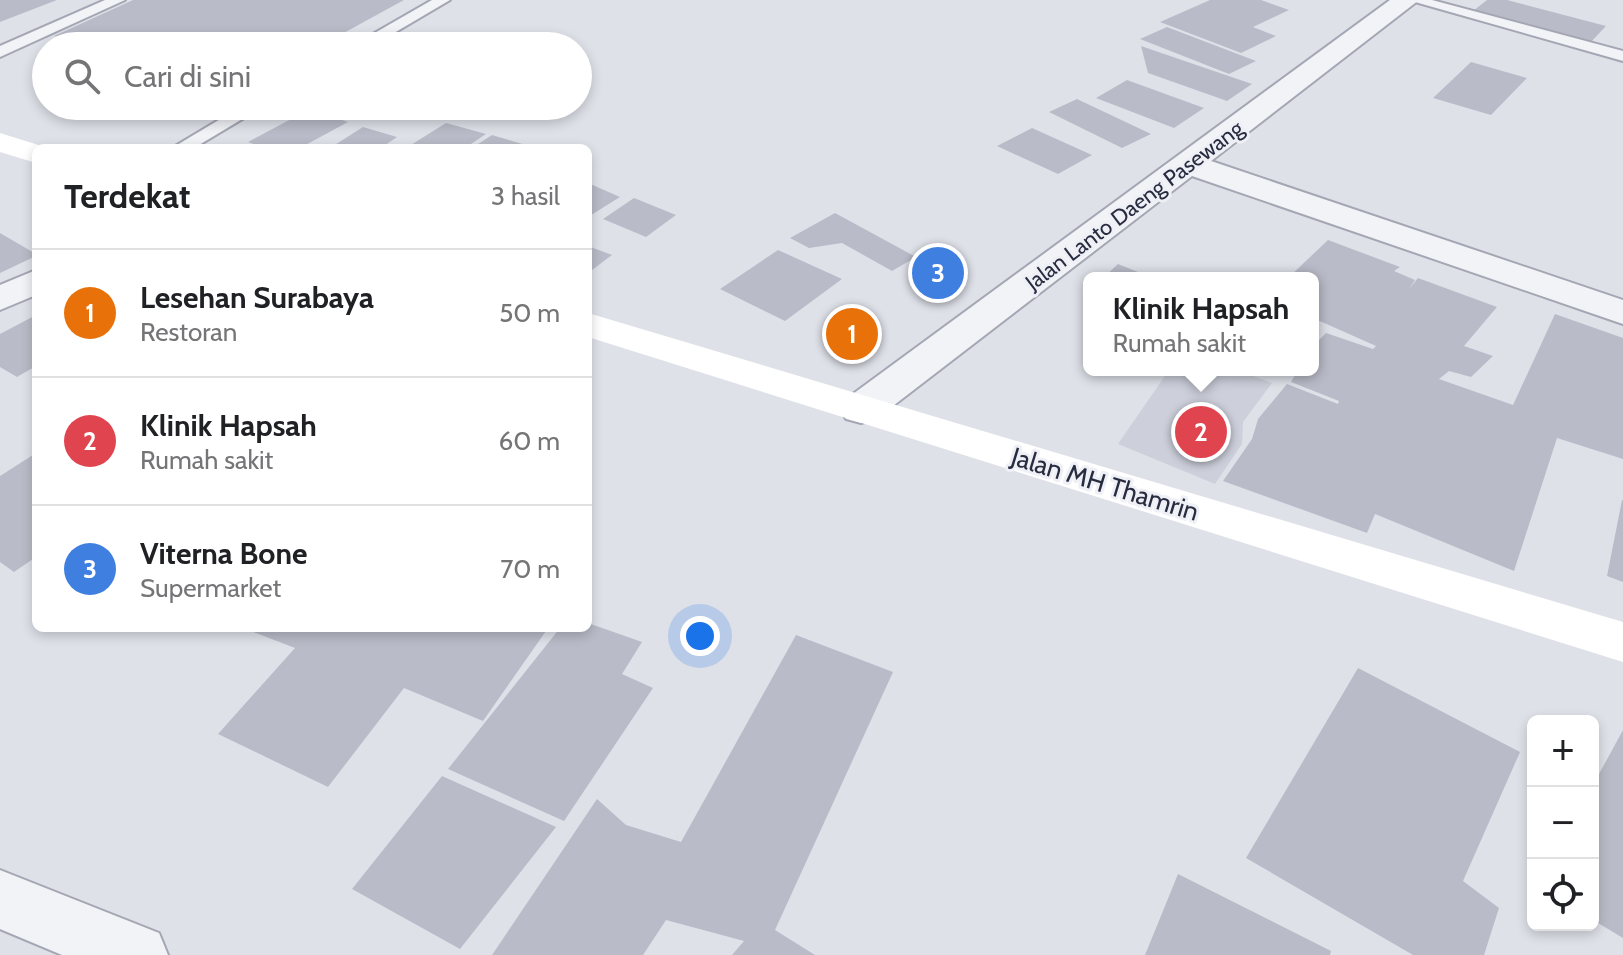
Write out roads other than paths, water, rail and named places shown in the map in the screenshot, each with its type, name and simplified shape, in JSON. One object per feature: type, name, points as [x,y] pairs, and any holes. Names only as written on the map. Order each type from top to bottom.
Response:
[{"type":"main road","points":[[0,142],[32,153]]},
{"type":"main road","name":"Jalan MH Thamrin","points":[[592,326],[1623,642]]},
{"type":"street","name":"Jalan Lanto Daeng Pasewang","points":[[861,409],[1406,0]]},
{"type":"street","points":[[1188,164],[1623,313]]},
{"type":"street","points":[[0,299],[32,283]]},
{"type":"street","points":[[0,899],[137,955]]},
{"type":"lane","points":[[45,32],[118,0]]},
{"type":"lane","points":[[385,32],[443,0]]},
{"type":"lane","points":[[1415,0],[1623,56]]},
{"type":"lane","points":[[0,52],[32,38]]},
{"type":"lane","points":[[188,144],[230,120]]},
{"type":"place","name":"Viterna Bone","points":[[938,273]]},
{"type":"place","name":"Lesehan Surabaya","points":[[852,334]]},
{"type":"place","name":"Klinik Hapsah","points":[[1201,432]]}]
